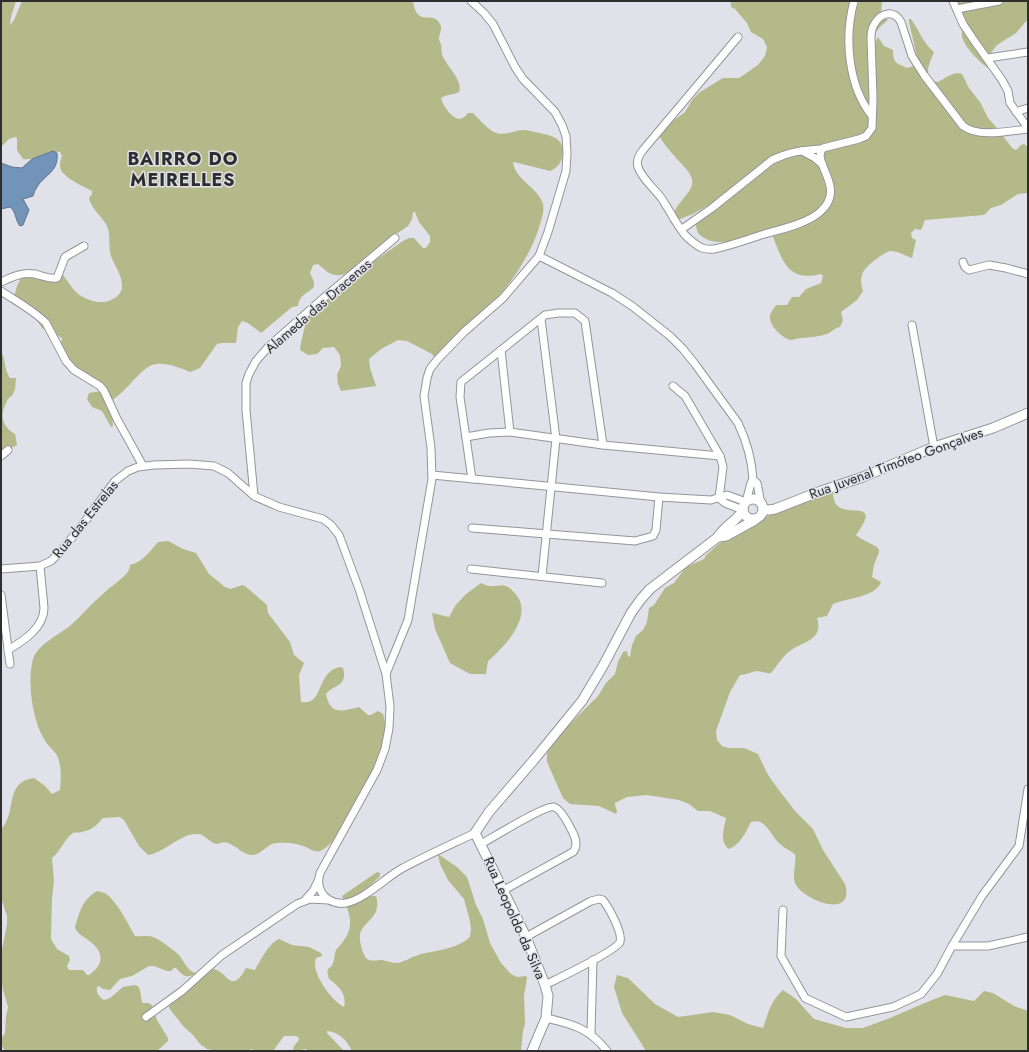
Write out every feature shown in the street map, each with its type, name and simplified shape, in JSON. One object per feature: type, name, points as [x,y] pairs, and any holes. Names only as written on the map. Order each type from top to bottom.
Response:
[{"type":"street","points":[[386,674],[408,620],[432,475],[431,448],[424,396],[430,369],[450,346],[512,290],[539,256],[548,232],[566,171],[566,136],[555,112],[523,79],[515,68],[493,24],[471,1]]},
{"type":"street","points":[[854,1],[849,28],[849,47],[856,88],[865,108],[872,116]]},
{"type":"street","points":[[953,1],[973,39],[988,58],[1002,80],[1008,91],[1010,103],[1028,129]]},
{"type":"street","points":[[957,9],[999,1]]},
{"type":"street","points":[[682,229],[712,208],[772,160],[782,155],[802,150],[821,149],[866,136],[872,128],[872,30],[879,19],[888,14],[893,13],[898,17],[901,22],[908,47],[917,64],[963,126],[969,130],[980,132],[1028,129]]},
{"type":"street","points":[[738,37],[642,150],[638,159],[639,169],[642,174],[662,199],[682,229],[693,242],[702,248],[714,249],[726,247],[814,216],[824,207],[830,196],[831,188],[829,179],[822,164],[820,156],[821,149]]},
{"type":"street","points":[[988,58],[1028,52]]},
{"type":"street","points":[[1016,112],[1028,108]]},
{"type":"street","points":[[802,150],[822,164]]},
{"type":"street","name":"Alameda das Dracenas","points":[[254,496],[246,410],[246,383],[256,361],[269,346],[395,238]]},
{"type":"street","points":[[1,282],[20,274],[35,274],[49,279],[57,278],[65,257],[84,246]]},
{"type":"street","points":[[304,901],[329,900],[337,903],[353,901],[399,870],[475,832],[489,812],[582,701],[603,666],[631,613],[641,599],[650,589],[718,537],[740,515],[744,506],[753,480],[748,447],[738,423],[683,349],[670,336],[612,293],[539,256]]},
{"type":"street","points":[[963,262],[965,267],[969,270],[990,265],[1028,274]]},
{"type":"street","points":[[1,291],[30,309],[41,318],[46,323],[66,361],[74,370],[100,386],[143,466],[189,464],[214,466],[228,473],[254,496],[280,507],[323,518],[331,525],[339,535],[386,674],[390,706],[389,728],[385,749],[377,770],[328,857],[313,891],[304,901],[222,955],[182,990],[146,1017]]},
{"type":"street","points":[[472,479],[460,396],[461,382],[545,315],[574,313],[585,322],[603,445]]},
{"type":"street","points":[[541,319],[556,439],[542,576]]},
{"type":"street","points":[[912,326],[934,448]]},
{"type":"street","points":[[501,350],[510,432]]},
{"type":"street","points":[[673,386],[685,396],[720,456],[722,467],[719,498]]},
{"type":"street","name":"Rua Juvenal Timóteo Gonçalves","points":[[762,506],[769,510],[775,509],[821,491],[844,484],[934,448],[993,428],[1028,413]]},
{"type":"street","points":[[466,438],[489,433],[510,432],[603,445],[720,456]]},
{"type":"street","points":[[1,456],[8,450]]},
{"type":"street","name":"Rua das Estrelas","points":[[1,569],[29,568],[40,566],[51,561],[61,552],[115,481],[128,471],[143,466]]},
{"type":"street","points":[[432,475],[659,497],[711,500],[727,496],[744,506],[747,518],[755,520]]},
{"type":"street","points":[[718,537],[726,536],[760,517],[762,506],[757,483],[753,480]]},
{"type":"street","points":[[472,528],[635,541],[653,536],[656,530],[659,497]]},
{"type":"street","points":[[744,506],[754,499],[762,506]]},
{"type":"street","points":[[8,650],[35,630],[44,615],[40,566]]},
{"type":"street","points":[[471,569],[602,583]]},
{"type":"street","points":[[1,595],[10,664]]},
{"type":"street","points":[[783,910],[781,956],[805,998],[846,1017],[893,1007],[921,994],[937,974],[982,896],[1019,846],[1028,789]]},
{"type":"street","points":[[481,844],[544,810],[553,807],[558,810],[571,828],[575,837],[576,846],[572,852],[504,890]]},
{"type":"street","name":"Rua Leopoldo da Silva","points":[[475,832],[526,937],[548,996],[546,1018],[532,1051]]},
{"type":"street","points":[[318,881],[322,892],[329,900]]},
{"type":"street","points":[[526,937],[579,907],[599,899],[603,900],[606,904],[620,933],[620,942],[614,948],[545,985]]},
{"type":"street","points":[[952,946],[988,946],[1028,937]]},
{"type":"street","points":[[591,1033],[593,960]]},
{"type":"street","points":[[546,1018],[573,1025],[591,1033],[607,1051]]},
{"type":"green space","points":[[1,1],[16,1],[10,25],[14,20],[22,1],[413,1],[415,9],[421,17],[433,18],[437,20],[441,26],[439,39],[442,54],[459,83],[460,88],[459,92],[441,98],[446,108],[454,117],[460,119],[468,113],[473,113],[487,127],[496,133],[503,134],[527,130],[554,137],[562,146],[563,152],[560,163],[550,171],[513,162],[518,174],[536,193],[543,204],[541,221],[530,251],[519,269],[494,301],[481,316],[436,360],[432,354],[407,341],[398,340],[381,349],[369,359],[370,368],[376,386],[341,391],[338,384],[337,375],[341,366],[340,355],[334,347],[323,348],[317,354],[308,355],[300,350],[307,314],[306,312],[310,303],[318,300],[403,241],[409,238],[414,238],[423,248],[426,248],[430,242],[430,236],[419,222],[415,212],[413,212],[412,219],[408,226],[349,272],[336,275],[329,273],[318,264],[313,265],[310,273],[314,282],[314,287],[300,299],[298,306],[292,307],[261,333],[248,323],[242,321],[238,327],[236,343],[217,344],[200,368],[190,372],[165,364],[151,365],[137,376],[119,395],[110,402],[113,426],[111,427],[102,411],[92,407],[87,399],[89,393],[101,391],[57,346],[62,338],[42,328],[32,313],[14,297],[17,286],[24,272],[31,272],[48,282],[63,275],[79,295],[88,300],[99,302],[109,301],[119,295],[122,284],[111,256],[107,226],[90,202],[89,198],[92,191],[67,177],[63,173],[60,165],[62,156],[60,152],[23,159],[17,150],[17,138],[15,137],[9,139],[1,147]]},
{"type":"green space","points":[[731,1],[849,1],[852,16],[854,16],[859,1],[882,1],[881,16],[888,20],[876,32],[875,43],[878,37],[884,46],[893,50],[896,62],[907,68],[914,66],[918,61],[909,22],[909,19],[911,19],[924,41],[934,52],[928,70],[930,78],[933,81],[938,82],[956,73],[962,74],[969,88],[980,102],[988,118],[1012,148],[1016,150],[1024,144],[1028,147],[1028,193],[1018,194],[1001,205],[991,208],[984,215],[925,220],[921,230],[915,229],[911,233],[912,238],[916,240],[912,258],[898,252],[890,251],[871,263],[865,269],[861,280],[863,291],[857,300],[841,312],[843,320],[840,327],[820,336],[792,340],[785,338],[773,326],[770,315],[776,305],[787,305],[792,297],[799,297],[806,289],[821,283],[823,276],[821,274],[809,276],[800,275],[793,272],[782,259],[771,232],[765,232],[741,239],[723,242],[715,242],[700,235],[696,224],[712,205],[712,203],[693,214],[670,223],[674,211],[691,189],[692,179],[687,170],[659,136],[673,121],[685,112],[692,100],[700,92],[723,78],[739,78],[758,65],[765,56],[767,47],[763,39],[751,32],[747,23],[735,9],[731,7]]},
{"type":"green space","points":[[953,1],[1028,1],[1028,19],[1016,33],[997,45],[990,54],[988,68],[973,54],[963,41],[963,24]]},
{"type":"green space","points":[[1,351],[8,375],[10,378],[16,378],[15,390],[5,404],[3,418],[6,427],[15,434],[17,445],[1,453]]},
{"type":"green space","points":[[833,491],[834,500],[838,506],[844,509],[863,512],[866,516],[864,523],[856,535],[879,549],[879,553],[874,564],[872,577],[881,582],[878,587],[867,594],[833,604],[827,616],[817,618],[818,631],[815,635],[811,639],[787,653],[771,673],[757,671],[740,675],[730,692],[716,731],[717,740],[722,746],[728,748],[744,748],[758,754],[768,775],[778,789],[796,812],[813,829],[823,850],[845,884],[846,895],[843,901],[837,904],[828,904],[810,897],[796,885],[794,874],[795,854],[779,843],[760,822],[751,822],[745,834],[733,847],[729,849],[724,843],[723,839],[723,830],[726,818],[710,811],[698,811],[689,804],[679,800],[647,795],[627,797],[615,803],[617,811],[616,814],[599,806],[570,804],[563,798],[547,762],[547,753],[550,745],[561,731],[598,696],[606,683],[615,674],[618,662],[623,652],[627,651],[628,656],[630,657],[632,645],[636,636],[643,630],[647,622],[649,608],[654,605],[665,588],[674,583],[686,567],[704,559],[706,555],[720,543],[748,526],[796,502]]},
{"type":"green space","points":[[168,541],[183,549],[196,553],[209,574],[225,587],[231,589],[242,585],[245,586],[267,605],[268,613],[290,642],[294,655],[304,663],[299,675],[301,702],[309,702],[314,699],[327,675],[332,670],[340,667],[343,668],[344,679],[326,694],[331,706],[338,710],[348,710],[359,707],[368,715],[378,711],[383,714],[385,722],[385,735],[372,777],[336,837],[327,847],[318,851],[291,843],[276,843],[270,845],[255,855],[249,855],[226,842],[216,844],[202,835],[197,834],[185,837],[160,851],[148,855],[139,846],[124,820],[120,817],[103,818],[89,830],[73,833],[67,838],[52,858],[54,881],[51,939],[57,949],[69,956],[70,960],[67,966],[69,970],[83,970],[87,975],[89,975],[94,971],[100,962],[100,953],[93,944],[79,933],[75,927],[80,911],[85,902],[97,891],[105,893],[110,897],[122,913],[135,936],[151,936],[156,938],[179,955],[188,968],[196,973],[190,976],[185,976],[176,968],[171,971],[167,971],[154,966],[149,966],[132,976],[120,979],[110,990],[103,989],[99,986],[97,987],[98,994],[104,1000],[110,998],[123,987],[134,985],[138,986],[142,1003],[152,1005],[157,1020],[168,1038],[168,1041],[157,1051],[5,1051],[1,1044],[1,1039],[5,1033],[8,1007],[1,976],[1,955],[7,924],[7,916],[1,898],[1,829],[6,823],[12,799],[18,785],[25,780],[34,778],[45,786],[52,794],[60,790],[61,771],[58,758],[44,739],[36,721],[30,678],[33,659],[35,654],[44,644],[71,625],[124,576],[129,570],[130,565],[135,564],[142,559],[158,542]]},
{"type":"green space","points":[[481,583],[489,586],[504,585],[512,590],[517,596],[521,605],[521,614],[519,623],[508,641],[488,661],[486,674],[470,674],[450,663],[435,629],[432,613],[449,617],[455,606],[465,595]]},
{"type":"green space","points":[[438,854],[457,867],[467,877],[476,905],[483,919],[490,943],[501,963],[511,974],[517,977],[526,976],[527,978],[524,995],[525,1024],[521,1051],[352,1051],[348,1044],[339,1035],[327,1031],[327,1033],[344,1051],[309,1051],[306,1049],[293,1051],[294,1046],[299,1040],[298,1037],[284,1036],[273,1051],[257,1051],[251,1049],[249,1051],[217,1051],[207,1049],[200,1044],[169,1008],[169,1005],[208,970],[214,969],[229,980],[233,981],[241,976],[246,968],[255,970],[268,948],[279,939],[292,945],[309,947],[321,953],[322,956],[316,958],[316,971],[328,993],[344,1007],[345,1002],[343,994],[336,984],[329,979],[328,972],[328,969],[334,961],[336,950],[347,935],[350,924],[349,913],[342,896],[377,872],[380,873],[380,876],[362,894],[364,896],[376,896],[377,904],[376,911],[360,933],[361,946],[367,959],[398,963],[418,955],[458,945],[470,937],[470,921],[464,899],[448,880],[440,864]]},
{"type":"green space","points":[[617,975],[628,978],[655,1004],[678,1017],[713,1012],[730,1015],[748,1024],[763,1028],[773,1003],[783,990],[796,999],[814,1019],[846,1028],[863,1028],[945,995],[974,1001],[984,991],[993,993],[1014,1006],[1028,1011],[1028,1051],[646,1051],[622,1013],[614,987]]},
{"type":"water","points":[[53,151],[57,153],[54,169],[40,183],[33,196],[23,199],[29,210],[23,225],[20,226],[10,207],[1,209],[1,163],[12,167],[22,168],[32,159]]},
{"type":"district","name":"BAIRRO DO MEIRELLES","points":[[183,169]]}]
